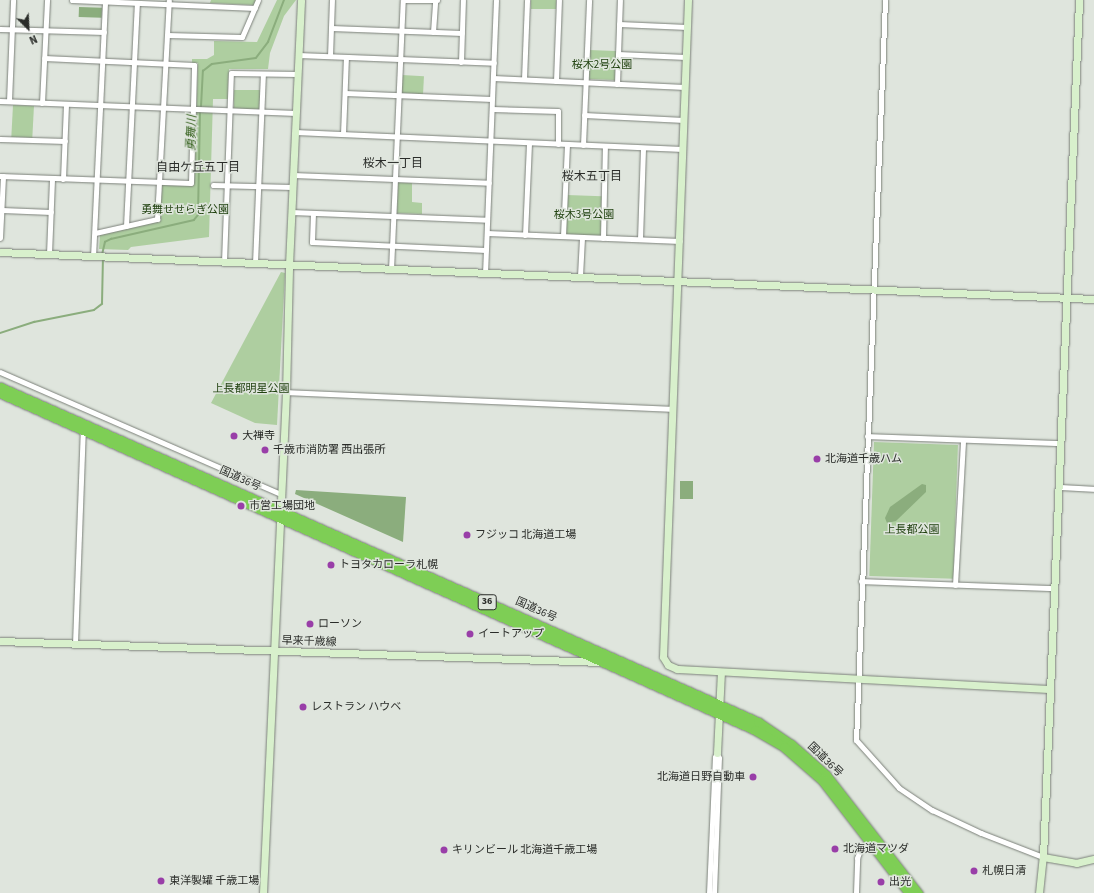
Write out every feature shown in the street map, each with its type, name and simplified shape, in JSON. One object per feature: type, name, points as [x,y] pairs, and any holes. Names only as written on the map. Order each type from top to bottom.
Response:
[{"type":"highway","name":"国道36号","points":[[0,386],[84,427]]},
{"type":"highway","name":"国道36号","points":[[0,393],[84,427],[280,514],[616,659],[718,708]]},
{"type":"highway","name":"国道36号","points":[[280,514],[603,662],[718,708],[758,722],[791,744],[826,775],[909,893]]},
{"type":"highway","name":"国道36号","points":[[873,840],[918,893]]},
{"type":"street","points":[[9,101],[13,0]]},
{"type":"street","points":[[42,103],[47,0]]},
{"type":"street","points":[[72,0],[137,3],[169,2],[255,8]]},
{"type":"street","points":[[167,35],[242,37],[258,0]]},
{"type":"street","points":[[263,893],[280,494],[286,392],[291,212],[301,0]]},
{"type":"street","points":[[330,56],[332,0]]},
{"type":"street","points":[[391,270],[398,95],[404,0],[436,0],[434,32]]},
{"type":"street","points":[[461,62],[464,0]]},
{"type":"street","points":[[485,274],[496,0]]},
{"type":"street","points":[[524,79],[527,0]]},
{"type":"street","points":[[556,81],[559,0]]},
{"type":"street","points":[[583,145],[589,0]]},
{"type":"street","points":[[617,84],[620,0]]},
{"type":"street","points":[[688,0],[679,280],[663,657],[668,665],[677,669],[1049,689]]},
{"type":"street","points":[[885,0],[872,288],[856,740],[899,788],[932,810],[981,833],[1043,857],[1076,863],[1094,859]]},
{"type":"street","points":[[1039,893],[1043,857],[1053,588],[1079,0]]},
{"type":"street","points":[[95,257],[105,1]]},
{"type":"street","points":[[95,234],[157,219],[169,2]]},
{"type":"street","points":[[126,226],[137,3]]},
{"type":"street","points":[[619,24],[687,27]]},
{"type":"street","points":[[331,28],[462,33]]},
{"type":"street","points":[[0,29],[104,32]]},
{"type":"street","points":[[618,54],[686,57]]},
{"type":"street","points":[[298,55],[494,63]]},
{"type":"street","points":[[343,134],[346,57]]},
{"type":"street","points":[[0,238],[2,176],[128,182],[191,183],[194,65],[44,58]]},
{"type":"street","points":[[224,262],[231,73],[298,74]]},
{"type":"street","points":[[255,263],[263,74]]},
{"type":"street","points":[[493,78],[685,87]]},
{"type":"street","points":[[345,93],[492,99]]},
{"type":"street","points":[[0,101],[296,114]]},
{"type":"street","points":[[63,179],[66,104]]},
{"type":"street","points":[[492,109],[558,112],[558,144]]},
{"type":"street","points":[[584,115],[684,120]]},
{"type":"street","points":[[295,132],[683,149]]},
{"type":"street","points":[[0,139],[65,140]]},
{"type":"street","points":[[525,235],[529,143]]},
{"type":"street","points":[[563,236],[567,144]]},
{"type":"street","points":[[603,238],[605,146]]},
{"type":"street","points":[[640,239],[643,148]]},
{"type":"street","points":[[293,174],[489,183]]},
{"type":"street","points":[[49,254],[52,178]]},
{"type":"street","points":[[214,185],[292,187]]},
{"type":"street","points":[[2,210],[51,212]]},
{"type":"street","points":[[291,212],[487,220]]},
{"type":"street","points":[[313,213],[312,242],[486,250]]},
{"type":"street","points":[[487,233],[680,241]]},
{"type":"street","points":[[580,276],[582,237]]},
{"type":"street","points":[[0,252],[485,274],[580,276],[872,288],[1094,299]]},
{"type":"street","points":[[0,372],[280,494]]},
{"type":"street","points":[[286,392],[673,409]]},
{"type":"street","points":[[76,644],[84,427]]},
{"type":"street","points":[[867,436],[1060,443]]},
{"type":"street","points":[[955,585],[963,440]]},
{"type":"street","points":[[1058,487],[1094,488]]},
{"type":"street","points":[[861,581],[1053,588]]},
{"type":"street","name":"早来千歳線","points":[[0,641],[274,652],[603,662],[616,659]]},
{"type":"street","points":[[714,893],[719,758],[717,753],[718,708],[721,672]]},
{"type":"street","points":[[710,893],[714,758],[717,753]]},
{"type":"street","points":[[856,893],[857,858],[860,850],[873,840]]},
{"type":"green space","points":[[211,0],[256,0],[254,5],[210,3]]},
{"type":"green space","name":"勇舞せせらぎ公園","points":[[277,0],[296,0],[284,16],[270,53],[268,69],[229,69],[228,99],[213,99],[209,237],[131,247],[128,250],[99,249],[100,235],[159,221],[162,185],[194,185],[198,63],[192,63],[192,59],[207,59],[214,55],[214,41],[257,42]]},
{"type":"green space","points":[[531,0],[556,0],[556,9],[531,9]]},
{"type":"green space","name":"桜木2号公園","points":[[589,50],[616,51],[615,80],[588,79]]},
{"type":"green space","points":[[402,75],[424,76],[423,94],[401,93]]},
{"type":"green space","points":[[234,90],[260,90],[260,109],[234,109]]},
{"type":"green space","points":[[13,105],[34,106],[32,138],[11,137]]},
{"type":"green space","points":[[398,182],[412,183],[412,202],[422,203],[422,214],[397,213]]},
{"type":"green space","name":"桜木3号公園","points":[[567,195],[602,196],[601,236],[566,235]]},
{"type":"green space","name":"上長都明星公園","points":[[281,272],[285,273],[277,425],[255,423],[211,403]]},
{"type":"green space","name":"上長都公園","points":[[874,442],[958,445],[953,579],[869,576]]},
{"type":"shaded area","points":[[79,7],[102,8],[102,18],[79,17]]},
{"type":"shaded area","points":[[680,481],[693,481],[693,499],[680,499]]},
{"type":"shaded area","points":[[922,484],[926,485],[926,492],[896,521],[887,523],[885,518],[890,507]]},
{"type":"shaded area","points":[[296,490],[406,497],[403,542],[295,494]]},
{"type":"waterway","name":"勇舞川","points":[[201,107],[203,71],[212,64],[256,58],[268,42],[284,0]]},
{"type":"waterway","name":"勇舞川","points":[[102,255],[105,242],[111,239],[194,220],[198,215],[200,111]]},
{"type":"waterway","name":"勇舞川","points":[[0,333],[34,322],[94,310],[102,304],[103,258]]},
{"type":"place","name":"大禅寺","points":[[234,436]]},
{"type":"place","name":"千歳市消防署 西出張所","points":[[265,450]]},
{"type":"place","name":"北海道千歳ハム","points":[[817,459]]},
{"type":"place","name":"市営工場団地","points":[[241,506]]},
{"type":"place","name":"フジッコ 北海道工場","points":[[467,535]]},
{"type":"place","name":"トヨタカローラ札幌","points":[[331,565]]},
{"type":"place","name":"ローソン","points":[[310,624]]},
{"type":"place","name":"イートアップ","points":[[470,634]]},
{"type":"place","name":"レストラン ハウベ","points":[[303,707]]},
{"type":"place","name":"北海道日野自動車","points":[[753,777]]},
{"type":"place","name":"北海道マツダ","points":[[835,849]]},
{"type":"place","name":"キリンビール 北海道千歳工場","points":[[444,850]]},
{"type":"place","name":"札幌日清","points":[[974,871]]},
{"type":"place","name":"東洋製罐 千歳工場","points":[[161,881]]},
{"type":"place","name":"出光","points":[[881,882]]},
{"type":"district","name":"桜木一丁目","points":[[393,164]]},
{"type":"district","name":"自由ケ丘五丁目","points":[[198,168]]},
{"type":"district","name":"桜木五丁目","points":[[592,177]]}]
